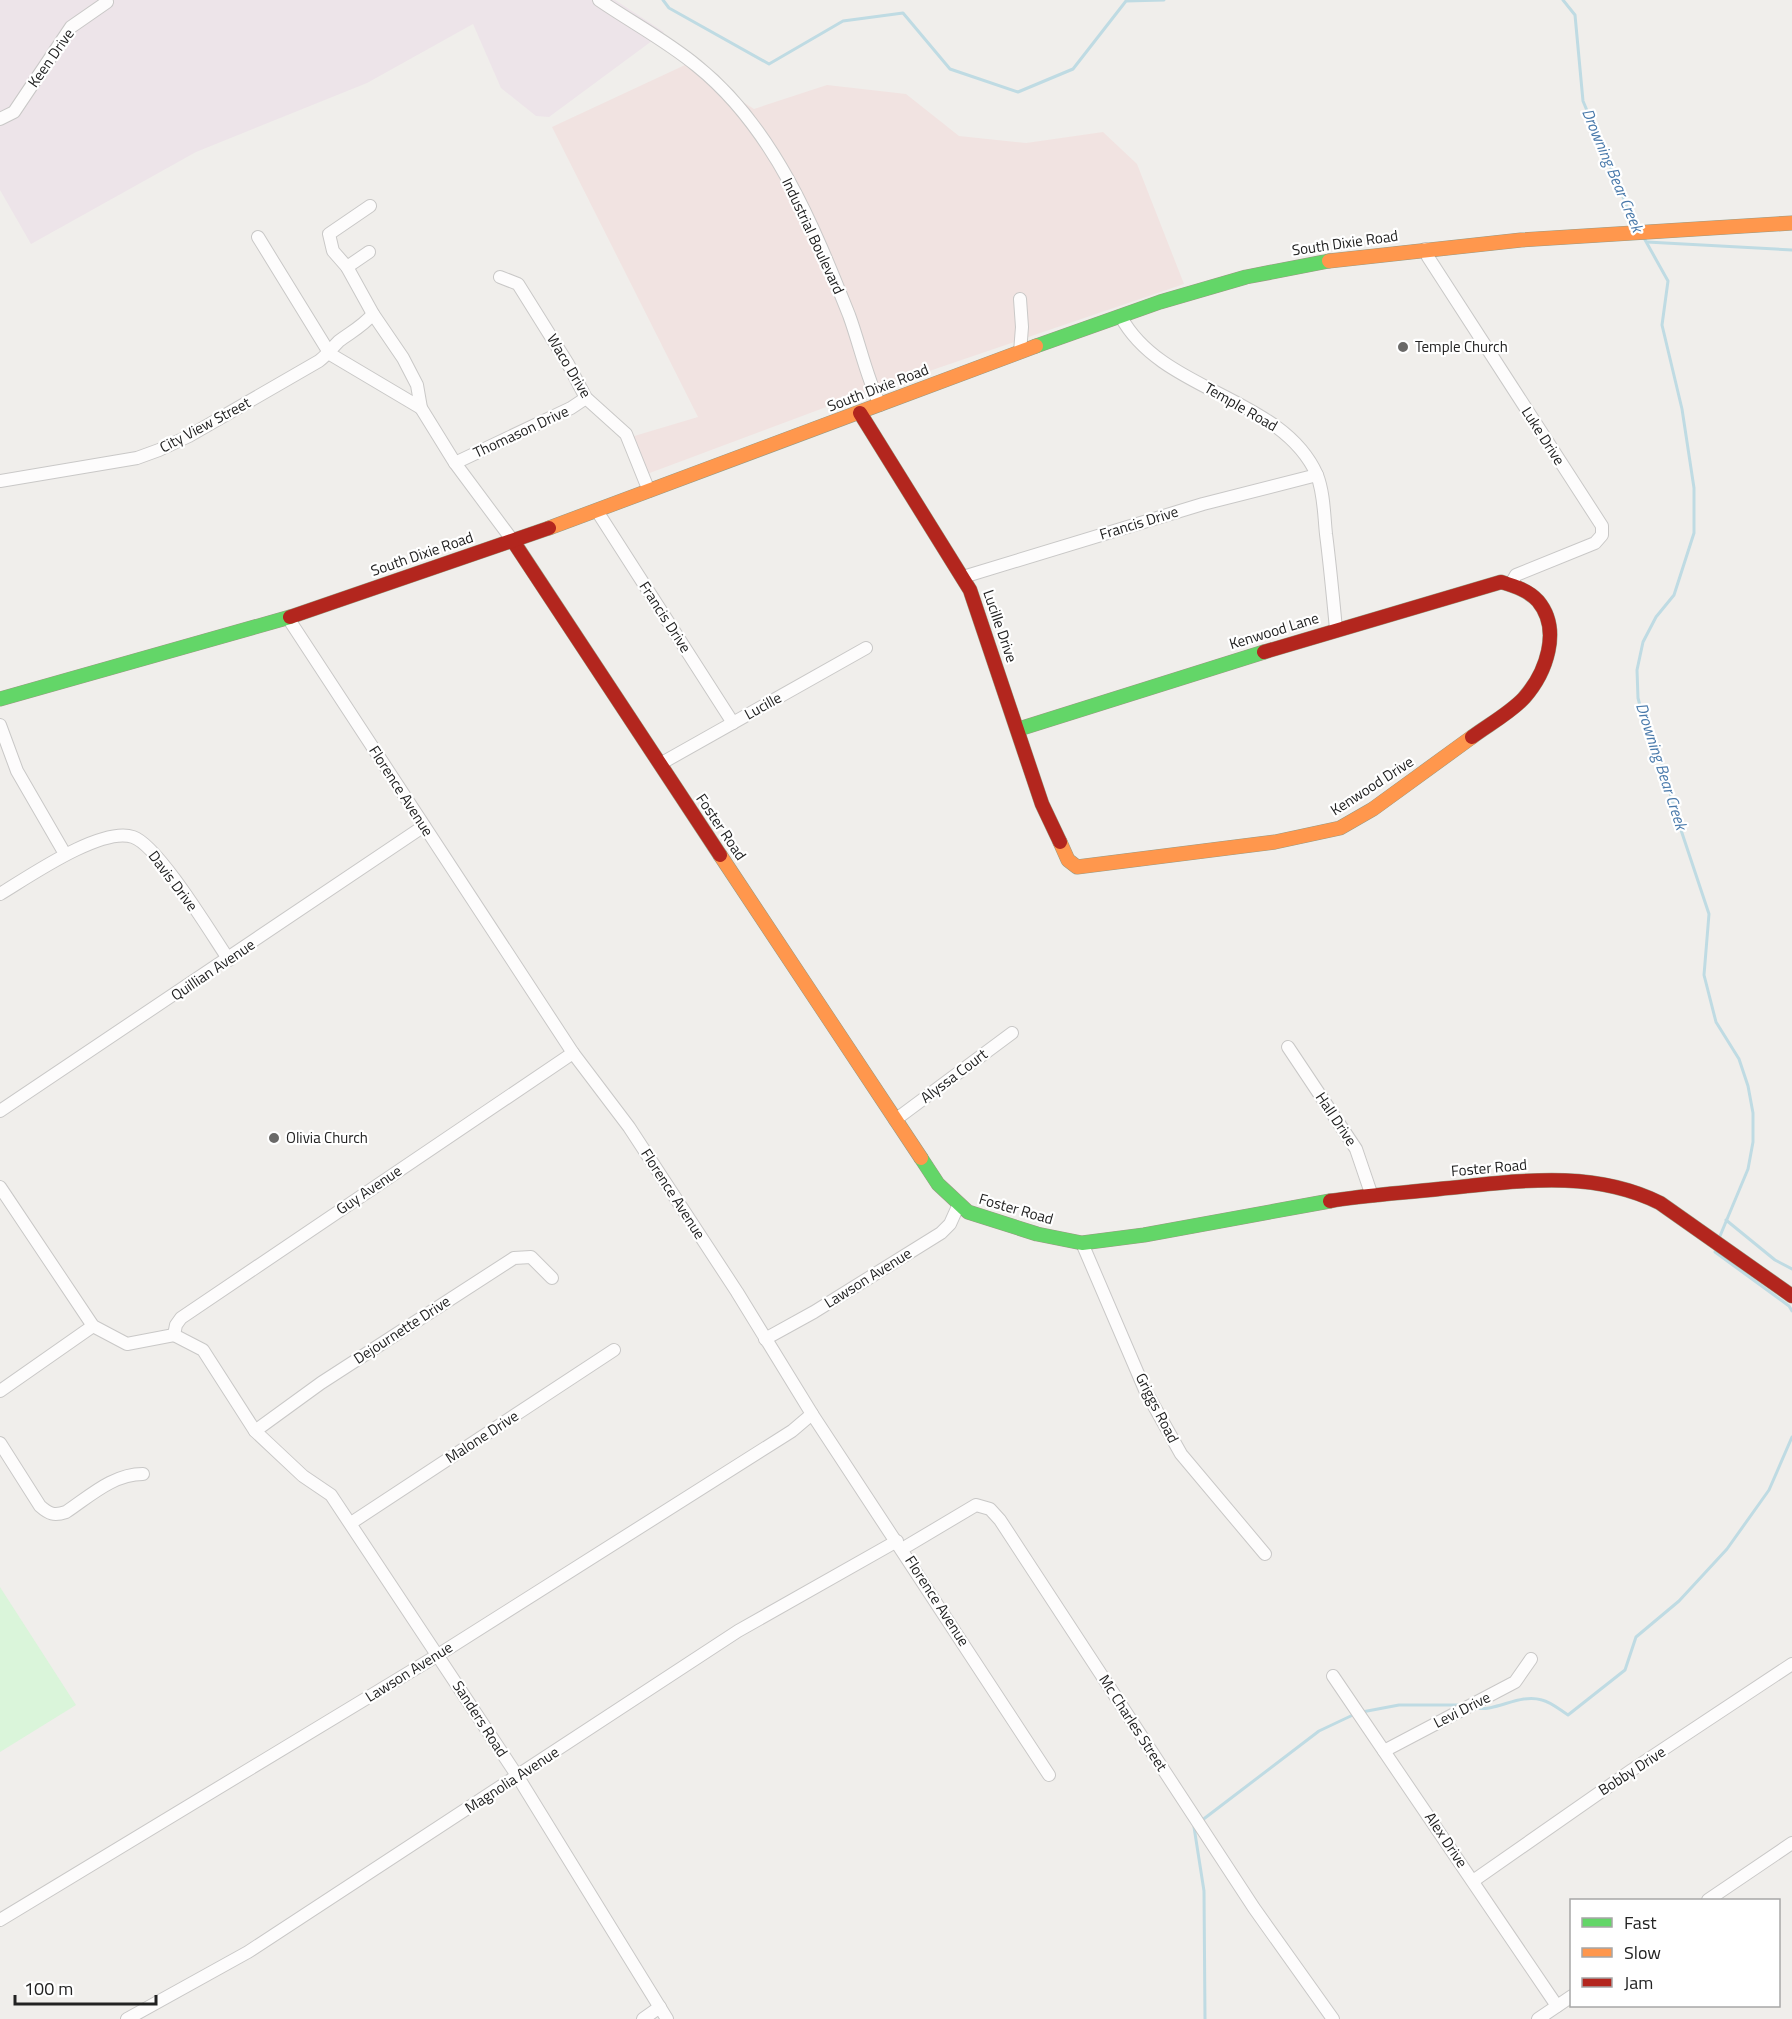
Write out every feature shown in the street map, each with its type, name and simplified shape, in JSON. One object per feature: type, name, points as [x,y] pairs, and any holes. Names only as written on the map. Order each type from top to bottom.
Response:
[{"type":"street","name":"Industrial Boulevard","points":[[598,0],[697,66],[742,110],[798,196],[849,317],[869,382],[880,405]]},
{"type":"street","name":"Keen Drive","points":[[0,119],[14,112],[71,27],[107,2]]},
{"type":"street","points":[[370,206],[329,234],[333,251],[347,267],[373,315],[403,358],[417,385],[421,408],[455,463],[513,541]]},
{"type":"street","name":"South Dixie Road","points":[[0,699],[288,618],[513,541],[1160,302],[1246,277],[1353,257],[1425,249],[1792,223]]},
{"type":"street","points":[[258,237],[330,354],[421,408]]},
{"type":"street","name":"Luke Drive","points":[[1425,249],[1602,526],[1602,535],[1594,543],[1516,575],[1512,584]]},
{"type":"street","points":[[347,267],[369,252]]},
{"type":"street","name":"Waco Drive","points":[[500,277],[518,284],[568,364],[586,398],[626,434],[649,490]]},
{"type":"street","points":[[1020,299],[1020,352]]},
{"type":"street","name":"City View Street","points":[[0,481],[136,458],[159,450],[189,436],[330,354],[338,342],[363,326],[373,315]]},
{"type":"street","name":"Temple Road","points":[[1121,317],[1131,334],[1161,360],[1287,434],[1317,475],[1323,497],[1336,629]]},
{"type":"street","name":"Thomason Drive","points":[[455,463],[571,408],[586,398]]},
{"type":"street","name":"Lucille Drive","points":[[860,413],[963,577],[1019,729],[1042,804],[1055,837],[1073,865]]},
{"type":"street","name":"Francis Drive","points":[[963,577],[1203,504],[1317,475]]},
{"type":"street","name":"Francis Drive","points":[[597,510],[733,723]]},
{"type":"street","name":"Foster Road","points":[[513,541],[938,1184],[968,1212],[1037,1234],[1082,1243],[1372,1196],[1564,1179],[1614,1185],[1638,1192],[1660,1203],[1792,1296]]},
{"type":"street","name":"Kenwood Lane","points":[[1019,729],[1336,629],[1501,582],[1512,584]]},
{"type":"street","name":"Kenwood Drive","points":[[1073,865],[1081,867],[1106,865],[1275,842],[1340,828],[1373,809],[1495,720],[1534,687],[1550,650],[1550,633],[1544,610],[1536,599],[1525,588],[1512,584]]},
{"type":"street","name":"Florence Avenue","points":[[288,618],[573,1053],[629,1127],[812,1414],[1049,1775]]},
{"type":"street","name":"Lucille","points":[[660,764],[866,648]]},
{"type":"street","points":[[0,725],[17,771],[65,854],[0,894]]},
{"type":"street","name":"Quillian Avenue","points":[[0,1112],[229,960],[424,826]]},
{"type":"street","name":"Davis Drive","points":[[65,854],[102,840],[118,836],[133,836],[157,855],[229,960]]},
{"type":"street","name":"Alyssa Court","points":[[895,1120],[1012,1033]]},
{"type":"street","name":"Hall Drive","points":[[1288,1047],[1356,1149],[1372,1196]]},
{"type":"street","name":"Guy Avenue","points":[[174,1335],[176,1325],[191,1312],[573,1053]]},
{"type":"street","points":[[0,1187],[93,1326],[127,1344],[174,1335]]},
{"type":"street","name":"Lawson Avenue","points":[[765,1339],[814,1312],[941,1233],[950,1224],[959,1204]]},
{"type":"street","name":"Griggs Road","points":[[1082,1243],[1145,1390],[1181,1454],[1264,1554]]},
{"type":"street","name":"Dejournette Drive","points":[[255,1431],[321,1383],[514,1258],[531,1257],[552,1278]]},
{"type":"street","points":[[0,1391],[93,1326]]},
{"type":"street","name":"Sanders Road","points":[[174,1335],[202,1350],[255,1431],[303,1476],[331,1495],[518,1777],[667,2019]]},
{"type":"street","name":"Malone Drive","points":[[351,1523],[614,1350]]},
{"type":"street","name":"Lawson Avenue","points":[[0,1920],[438,1655],[792,1431],[812,1414]]},
{"type":"street","points":[[0,1443],[40,1506],[47,1512],[57,1515],[66,1512],[114,1479],[131,1474],[143,1474]]},
{"type":"street","name":"Mc Charles Street","points":[[900,1545],[976,1505],[990,1509],[1000,1520],[1254,1908],[1333,2019]]},
{"type":"street","name":"Magnolia Avenue","points":[[127,2019],[248,1952],[738,1631],[900,1545]]},
{"type":"street","name":"Levi Drive","points":[[1384,1750],[1515,1682],[1531,1659]]},
{"type":"street","name":"Bobby Drive","points":[[1473,1881],[1632,1770],[1792,1664]]},
{"type":"street","name":"Alex Drive","points":[[1333,1676],[1557,2006]]},
{"type":"street","points":[[1709,1899],[1792,1843]]},
{"type":"street","points":[[1538,2019],[1570,1996]]},
{"type":"street","points":[[643,2019],[660,2007]]},
{"type":"shaded area","points":[[0,0],[615,0],[664,32],[549,117],[536,116],[501,88],[473,24],[367,83],[196,152],[31,244],[0,190]]},
{"type":"shaded area","points":[[685,65],[754,109],[827,85],[906,94],[959,136],[1026,143],[1103,132],[1137,164],[1184,284],[853,397],[647,474],[631,437],[698,417],[552,127]]},
{"type":"green space","points":[[0,1587],[76,1705],[0,1752]]},
{"type":"waterway","name":"Drowning Bear Creek","points":[[663,0],[669,8],[769,64],[843,21],[903,13],[950,69],[1018,92],[1073,69],[1126,1],[1164,0]]},
{"type":"waterway","name":"Drowning Bear Creek","points":[[1563,0],[1575,15],[1583,101],[1635,226]]},
{"type":"waterway","name":"Drowning Bear Creek","points":[[1644,238],[1668,281],[1662,325],[1682,409],[1694,488],[1694,533],[1674,595],[1656,617],[1643,642],[1637,670],[1638,698],[1645,725],[1658,750],[1678,821],[1709,914],[1704,975],[1716,1022],[1739,1059],[1748,1086],[1753,1113],[1753,1142],[1748,1169],[1720,1236]]},
{"type":"waterway","points":[[1647,242],[1792,250]]},
{"type":"waterway","name":"Drowning Bear Creek","points":[[1726,1220],[1775,1260],[1792,1269]]},
{"type":"waterway","points":[[1715,1252],[1789,1306],[1792,1311]]},
{"type":"waterway","points":[[1475,1708],[1483,1709],[1533,1698],[1549,1702],[1568,1715],[1625,1670],[1636,1637],[1679,1601],[1727,1549],[1769,1490],[1792,1437]]},
{"type":"waterway","points":[[1362,1712],[1399,1705],[1459,1705]]},
{"type":"waterway","points":[[1201,1821],[1319,1731],[1355,1714]]},
{"type":"waterway","points":[[1196,1825],[1194,1827],[1204,1891],[1205,2019]]},
{"type":"traffic: fast","points":[[1036,346],[1160,302],[1246,277],[1329,261]]},
{"type":"traffic: fast","points":[[0,699],[290,617]]},
{"type":"traffic: fast","points":[[1019,729],[1264,652]]},
{"type":"traffic: fast","points":[[921,1158],[938,1184],[968,1212],[1037,1234],[1082,1243],[1144,1235],[1330,1201]]},
{"type":"traffic: slow","points":[[1329,261],[1521,240],[1792,223]]},
{"type":"traffic: slow","points":[[549,528],[1036,346]]},
{"type":"traffic: slow","points":[[1060,842],[1068,860],[1077,867],[1275,842],[1340,828],[1373,809],[1472,737]]},
{"type":"traffic: slow","points":[[720,855],[921,1158]]},
{"type":"traffic: jam","points":[[860,413],[970,590],[1042,804],[1060,842]]},
{"type":"traffic: jam","points":[[290,617],[549,528]]},
{"type":"traffic: jam","points":[[513,541],[720,855]]},
{"type":"traffic: jam","points":[[1264,652],[1501,582],[1516,587],[1534,597],[1545,612],[1549,625],[1548,651],[1539,676],[1524,698],[1506,714],[1472,737]]},
{"type":"traffic: jam","points":[[1330,1201],[1523,1181],[1579,1181],[1606,1185],[1633,1192],[1660,1203],[1792,1296]]},
{"type":"place","name":"Temple Church","points":[[1403,347]]},
{"type":"place","name":"Olivia Church","points":[[274,1138]]}]
